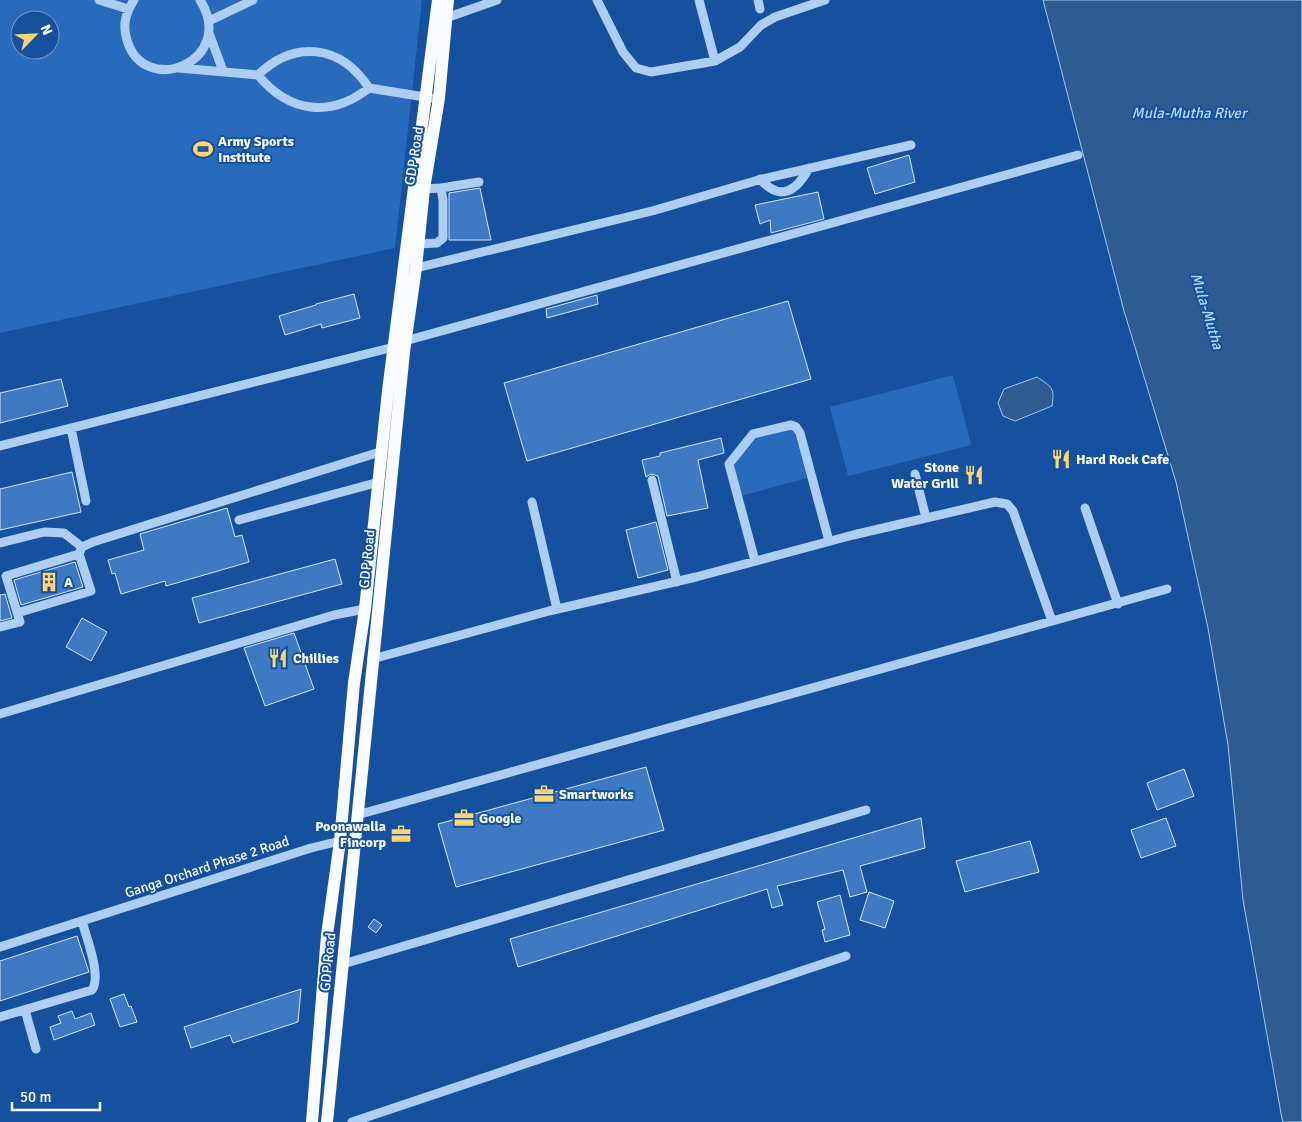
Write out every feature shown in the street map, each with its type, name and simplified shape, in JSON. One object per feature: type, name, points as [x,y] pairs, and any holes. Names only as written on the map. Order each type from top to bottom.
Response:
[{"type":"main road","points":[[400,344],[432,98],[438,0]]},
{"type":"main road","name":"GDP Road","points":[[312,1122],[327,935],[340,841],[354,683],[365,609],[388,391],[416,268],[432,98],[448,0]]},
{"type":"main road","name":"GDP Road","points":[[327,1122],[372,659],[400,344]]},
{"type":"street","points":[[99,0],[128,9]]},
{"type":"street","points":[[134,0],[128,9],[125,20],[125,33],[128,44],[135,55],[144,63],[155,68],[167,70],[179,68],[258,75],[267,86],[290,102],[318,108],[346,103],[369,88],[432,98]]},
{"type":"street","points":[[179,68],[190,63],[206,45],[209,34],[209,21],[206,10],[200,0]]},
{"type":"street","points":[[209,21],[253,0]]},
{"type":"street","points":[[446,18],[497,0]]},
{"type":"street","points":[[597,0],[623,52],[636,68],[651,72],[715,61],[740,47],[761,25],[775,17],[825,0]]},
{"type":"street","points":[[699,0],[715,61]]},
{"type":"street","points":[[209,34],[223,72]]},
{"type":"street","points":[[258,75],[278,59],[291,54],[317,52],[342,60],[362,77],[369,88]]},
{"type":"street","points":[[416,268],[652,211],[760,179],[911,145]]},
{"type":"street","points":[[0,446],[400,344],[1078,155]]},
{"type":"street","points":[[760,179],[773,190],[786,191],[798,186],[809,168]]},
{"type":"street","points":[[424,189],[479,182]]},
{"type":"street","points":[[418,244],[437,243],[443,238],[443,200],[441,188]]},
{"type":"street","points":[[755,561],[729,464],[752,434],[791,425],[796,427],[800,433],[829,542]]},
{"type":"street","points":[[71,428],[86,501]]},
{"type":"street","points":[[0,627],[20,622],[6,576],[80,550],[383,452]]},
{"type":"street","points":[[915,474],[926,518]]},
{"type":"street","points":[[652,480],[677,582]]},
{"type":"street","points":[[239,520],[379,482]]},
{"type":"street","points":[[532,502],[557,609]]},
{"type":"street","points":[[372,659],[557,609],[677,582],[829,542],[995,502],[1007,504],[1013,511],[1052,621]]},
{"type":"street","points":[[1085,508],[1118,604]]},
{"type":"street","points":[[0,543],[44,532],[64,533],[80,550],[91,590],[17,613]]},
{"type":"street","points":[[0,590],[10,587]]},
{"type":"street","points":[[357,815],[1167,589]]},
{"type":"street","points":[[0,714],[334,616],[365,609]]},
{"type":"street","points":[[343,964],[866,810]]},
{"type":"street","name":"Ganga Orchard Phase 2 Road","points":[[0,947],[340,841],[355,840]]},
{"type":"street","points":[[0,1017],[92,990],[96,985],[96,974],[82,921]]},
{"type":"street","points":[[352,1122],[846,956]]},
{"type":"street","points":[[25,1010],[36,1049]]},
{"type":"shaded area","name":"Army Sports Institute","points":[[0,0],[422,0],[395,248],[0,333]]},
{"type":"shaded area","points":[[953,375],[971,445],[848,476],[830,407]]},
{"type":"shaded area","points":[[793,426],[807,478],[741,496],[734,466],[753,437]]},
{"type":"water","name":"Mula-Mutha River","points":[[1043,0],[1302,0],[1302,1122],[1283,1122],[1282,1119],[1243,900],[1228,745],[1208,628],[1176,482],[1124,311]]},
{"type":"water","points":[[1037,377],[1051,388],[1053,392],[1052,406],[1015,421],[1003,416],[998,403],[1004,389]]},
{"type":"building","points":[[909,155],[915,182],[875,194],[867,168]]},
{"type":"building","points":[[480,188],[491,240],[449,240],[449,193]]},
{"type":"building","points":[[818,192],[824,219],[771,233],[770,220],[760,224],[755,205]]},
{"type":"building","points":[[354,294],[360,318],[322,328],[321,324],[285,335],[279,316]]},
{"type":"building","points":[[597,295],[598,304],[547,318],[546,309]]},
{"type":"building","points":[[788,301],[811,379],[527,461],[504,383]]},
{"type":"building","points":[[61,379],[68,406],[0,423],[0,393]]},
{"type":"building","points":[[721,438],[724,453],[698,460],[708,508],[667,516],[658,476],[651,474],[646,477],[642,460],[660,456],[660,453]]},
{"type":"building","points":[[72,472],[81,512],[0,530],[0,489]]},
{"type":"building","points":[[227,508],[235,537],[242,535],[249,562],[166,586],[165,581],[121,594],[115,573],[112,574],[108,560],[144,550],[140,534]]},
{"type":"building","points":[[656,522],[668,570],[638,578],[626,530]]},
{"type":"building","points":[[335,559],[342,584],[199,623],[192,598]]},
{"type":"building","name":"A","points":[[75,562],[83,587],[21,605],[14,580]]},
{"type":"building","points":[[5,594],[12,618],[0,621],[0,595]]},
{"type":"building","points":[[82,618],[107,632],[91,661],[66,647]]},
{"type":"building","points":[[294,633],[314,689],[265,706],[244,648]]},
{"type":"building","points":[[646,767],[664,830],[456,887],[438,824]]},
{"type":"building","points":[[1184,769],[1194,796],[1157,810],[1147,783]]},
{"type":"building","points":[[921,818],[925,848],[860,866],[867,892],[850,897],[843,870],[777,886],[783,905],[772,908],[767,889],[518,967],[510,939]]},
{"type":"building","points":[[1166,818],[1176,846],[1141,858],[1131,830]]},
{"type":"building","points":[[1030,841],[1039,872],[965,892],[956,861]]},
{"type":"building","points":[[869,892],[894,901],[885,928],[860,920]]},
{"type":"building","points":[[840,895],[850,935],[825,942],[822,930],[825,929],[817,902]]},
{"type":"building","points":[[374,919],[382,925],[376,933],[368,927]]},
{"type":"building","points":[[77,936],[89,972],[0,1001],[0,961]]},
{"type":"building","points":[[301,989],[298,1022],[233,1043],[230,1035],[191,1048],[184,1027]]},
{"type":"building","points":[[124,994],[137,1022],[120,1027],[110,999]]},
{"type":"building","points":[[72,1011],[75,1019],[91,1013],[95,1025],[54,1040],[50,1027],[61,1023],[58,1016]]},
{"type":"place","name":"Army Sports Institute","points":[[203,149]]},
{"type":"place","name":"Hard Rock Cafe","points":[[1061,459]]},
{"type":"place","name":"Stone Water Grill","points":[[974,475]]},
{"type":"place","name":"A","points":[[49,582]]},
{"type":"place","name":"Chillies","points":[[278,658]]},
{"type":"place","name":"Smartworks","points":[[544,794]]},
{"type":"place","name":"Google","points":[[464,818]]},
{"type":"place","name":"Poonawalla Fincorp","points":[[401,834]]},
{"type":"water label","name":"Mula-Mutha","points":[[1207,311]]}]
